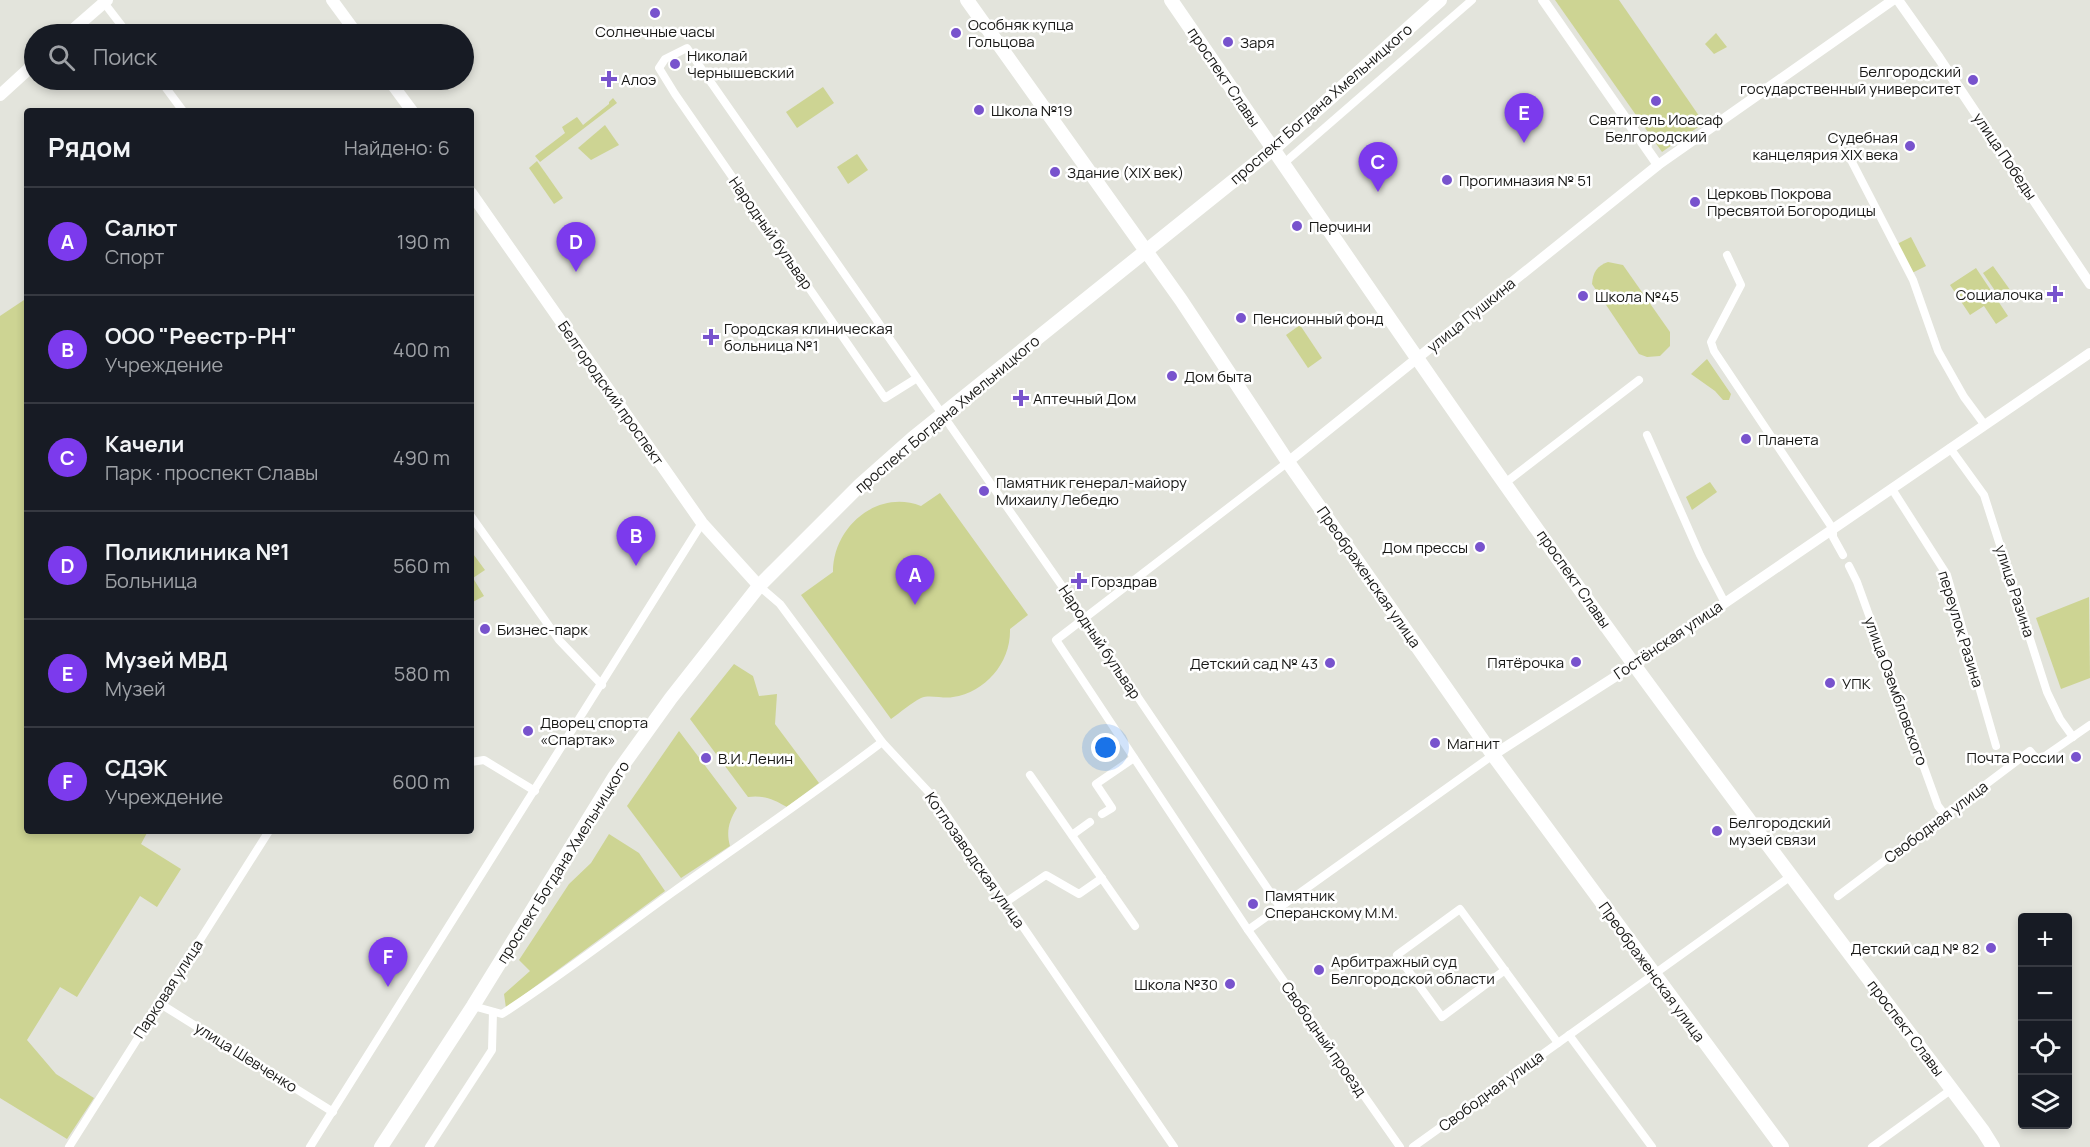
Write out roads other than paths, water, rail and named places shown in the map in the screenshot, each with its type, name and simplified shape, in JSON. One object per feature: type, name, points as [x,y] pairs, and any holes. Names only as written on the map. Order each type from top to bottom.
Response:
[{"type":"main road","points":[[332,0],[350,24]]},
{"type":"main road","name":"Преображенская улица","points":[[967,0],[1181,300],[1288,462],[1493,755],[1782,1147]]},
{"type":"main road","name":"проспект Славы","points":[[1171,0],[1417,359],[1634,664],[1993,1147]]},
{"type":"main road","name":"проспект Богдана Хмельницкого","points":[[381,1147],[615,776],[671,698],[758,588],[860,485],[942,414],[1273,149],[1440,0]]},
{"type":"main road","points":[[79,24],[104,1]]},
{"type":"main road","points":[[0,95],[24,73]]},
{"type":"main road","points":[[396,90],[410,108]]},
{"type":"main road","name":"Белгородский проспект","points":[[474,197],[702,523],[758,588]]},
{"type":"street","points":[[1283,164],[1472,0]]},
{"type":"street","points":[[1543,0],[1658,165]]},
{"type":"street","name":"улица Пушкина","points":[[1134,758],[1056,640],[1288,462],[1658,165],[1893,0]]},
{"type":"street","name":"улица Победы","points":[[1898,0],[2090,284]]},
{"type":"street","points":[[104,1],[121,24]]},
{"type":"street","name":"Народный бульвар","points":[[917,378],[885,398],[682,104],[659,68],[665,59],[687,48],[1085,619],[1280,907]]},
{"type":"street","points":[[167,90],[181,108]]},
{"type":"street","points":[[1851,160],[1913,280],[1938,351],[1964,396],[1984,424]]},
{"type":"street","points":[[1727,255],[1741,285],[1711,342],[1714,351],[1833,529],[1833,537],[1843,555]]},
{"type":"street","name":"Гостёнская улица","points":[[1248,930],[1493,755],[1725,603],[2090,353]]},
{"type":"street","points":[[1505,483],[1639,381]]},
{"type":"street","points":[[1647,435],[1700,555],[1725,603]]},
{"type":"street","name":"улица Разина","points":[[1950,448],[1984,495],[2047,692],[2060,719],[2073,737]]},
{"type":"street","name":"переулок Разина","points":[[1892,489],[1947,574],[1996,746]]},
{"type":"street","points":[[474,520],[559,640],[602,685]]},
{"type":"street","points":[[310,1147],[702,523]]},
{"type":"street","name":"улица Озембловского","points":[[1849,566],[1857,582],[1938,806],[1945,815]]},
{"type":"street","name":"Котлозаводская улица","points":[[758,588],[780,604],[882,742],[936,800],[1174,1147]]},
{"type":"street","name":"Свободная улица","points":[[1838,896],[2030,751],[2038,761],[2090,725]]},
{"type":"street","points":[[472,1006],[502,1014],[538,991],[882,742]]},
{"type":"street","points":[[1102,814],[1112,808],[1096,784],[1134,758],[1248,930]]},
{"type":"street","points":[[474,762],[484,760],[534,791]]},
{"type":"street","points":[[1030,775],[1136,926]]},
{"type":"street","points":[[1072,835],[1090,822]]},
{"type":"street","name":"Парковая улица","points":[[69,1147],[267,834]]},
{"type":"street","points":[[1006,902],[1046,875],[1078,894],[1102,878]]},
{"type":"street","name":"Свободная улица","points":[[1413,1147],[1791,876]]},
{"type":"street","points":[[1505,970],[1442,1017],[1397,955],[1460,909],[1505,970],[1558,1043]]},
{"type":"street","name":"Свободный проезд","points":[[1248,930],[1400,1147]]},
{"type":"street","name":"улица Шевченко","points":[[159,1003],[333,1112]]},
{"type":"street","points":[[429,1147],[492,1050],[493,1012]]},
{"type":"street","points":[[1569,1035],[1652,1147]]},
{"type":"street","points":[[1872,1147],[1952,1089]]},
{"type":"place","name":"Солнечные часы","points":[[655,13]]},
{"type":"place","name":"Особняк купца Гольцова","points":[[956,33]]},
{"type":"place","name":"Заря","points":[[1228,42]]},
{"type":"place","name":"Николай Чернышевский","points":[[675,64]]},
{"type":"place","name":"Алоэ","points":[[609,79]]},
{"type":"place","name":"Белгородский государственный университет","points":[[1973,80]]},
{"type":"place","name":"Святитель Иоасаф Белгородский","points":[[1656,101]]},
{"type":"place","name":"Школа №19","points":[[979,110]]},
{"type":"place","name":"Музей МВД","points":[[1524,143]]},
{"type":"place","name":"Судебная канцелярия XIX века","points":[[1910,146]]},
{"type":"place","name":"Здание (XIX век)","points":[[1055,172]]},
{"type":"place","name":"Прогимназия № 51","points":[[1447,180]]},
{"type":"place","name":"Качели","points":[[1378,192]]},
{"type":"place","name":"Церковь Покрова Пресвятой Богородицы","points":[[1695,202]]},
{"type":"place","name":"Перчини","points":[[1297,226]]},
{"type":"place","name":"Поликлиника №1","points":[[576,272]]},
{"type":"place","name":"Социалочка","points":[[2055,294]]},
{"type":"place","name":"Школа №45","points":[[1583,296]]},
{"type":"place","name":"Пенсионный фонд","points":[[1241,318]]},
{"type":"place","name":"Городская клиническая больница №1","points":[[711,337]]},
{"type":"place","name":"Дом быта","points":[[1172,376]]},
{"type":"place","name":"Аптечный Дом","points":[[1021,398]]},
{"type":"place","name":"Планета","points":[[1746,439]]},
{"type":"place","name":"Памятник генерал-майору Михаилу Лебедю","points":[[984,491]]},
{"type":"place","name":"Дом прессы","points":[[1480,547]]},
{"type":"place","name":"ООО \"Реестр-РН\"","points":[[636,566]]},
{"type":"place","name":"Горздрав","points":[[1079,581]]},
{"type":"place","name":"Салют","points":[[915,605]]},
{"type":"place","name":"Бизнес-парк","points":[[485,629]]},
{"type":"place","name":"Пятёрочка","points":[[1576,662]]},
{"type":"place","name":"Детский сад № 43","points":[[1330,663]]},
{"type":"place","name":"УПК","points":[[1830,683]]},
{"type":"place","name":"Дворец спорта «Спартак»","points":[[528,731]]},
{"type":"place","name":"Магнит","points":[[1435,743]]},
{"type":"place","name":"Почта России","points":[[2076,757]]},
{"type":"place","name":"В.И. Ленин","points":[[706,758]]},
{"type":"place","name":"Белгородский музей связи","points":[[1717,831]]},
{"type":"place","name":"Памятник Сперанскому М.М.","points":[[1253,904]]},
{"type":"place","name":"Детский сад № 82","points":[[1991,948]]},
{"type":"place","name":"Арбитражный суд Белгородской области","points":[[1319,970]]},
{"type":"place","name":"Школа №30","points":[[1230,984]]},
{"type":"place","name":"СДЭК","points":[[388,987]]}]
